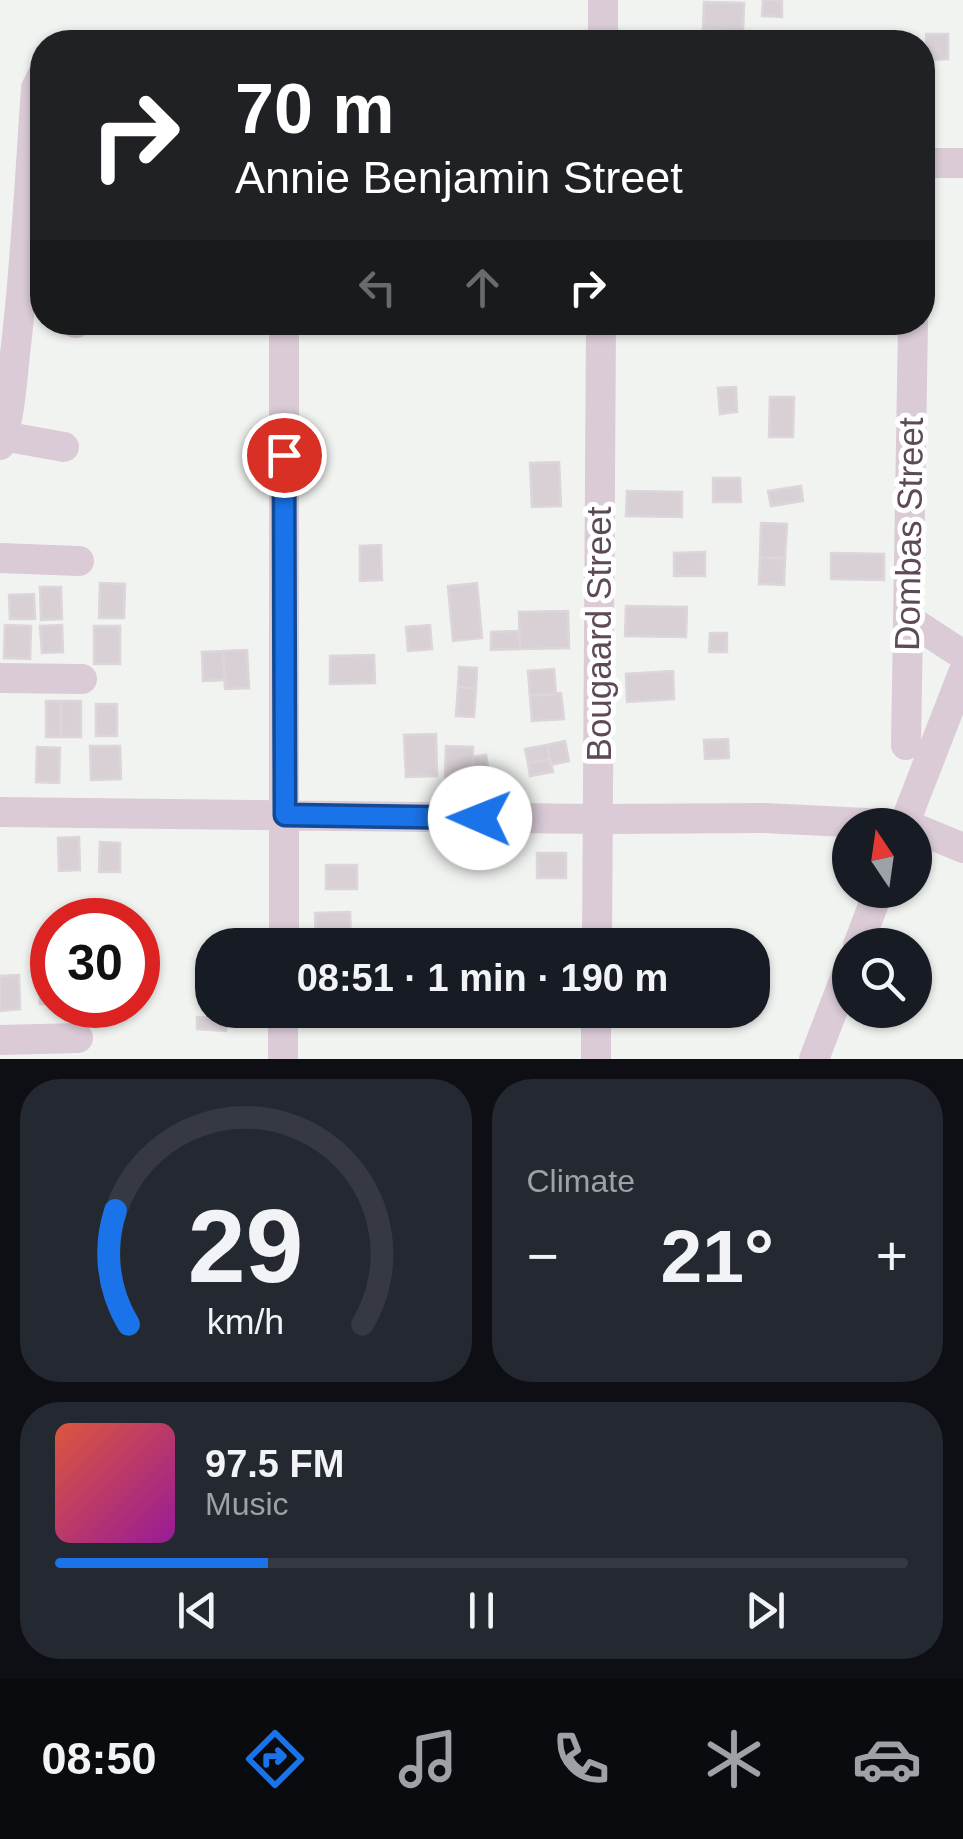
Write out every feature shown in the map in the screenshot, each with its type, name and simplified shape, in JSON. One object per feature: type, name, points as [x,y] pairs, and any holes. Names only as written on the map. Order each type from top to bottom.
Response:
[{"type":"street","points":[[602,30],[603,0]]},
{"type":"street","points":[[935,163],[963,163]]},
{"type":"street","points":[[30,317],[2,440],[64,447]]},
{"type":"street","points":[[284,335],[284,928]]},
{"type":"street","name":"Bougaard Street","points":[[597,928],[601,335]]},
{"type":"street","name":"Dombas Street","points":[[906,745],[913,335]]},
{"type":"street","points":[[0,558],[80,561]]},
{"type":"street","points":[[908,619],[963,655]]},
{"type":"street","points":[[911,808],[963,673]]},
{"type":"street","points":[[0,678],[82,679]]},
{"type":"street","points":[[0,812],[832,821]]},
{"type":"street","points":[[932,835],[963,848]]},
{"type":"street","points":[[814,1059],[832,1012]]},
{"type":"street","points":[[283,1028],[283,1059]]},
{"type":"street","points":[[596,1028],[596,1059]]},
{"type":"street","points":[[0,1040],[78,1038]]},
{"type":"building","points":[[763,0],[782,0],[782,17],[762,16]]},
{"type":"building","points":[[704,2],[744,3],[743,30],[703,29]]},
{"type":"building","points":[[935,34],[948,34],[948,59],[935,60]]},
{"type":"building","points":[[736,387],[737,412],[720,414],[718,388]]},
{"type":"building","points":[[770,397],[794,397],[793,437],[769,437]]},
{"type":"building","points":[[559,462],[561,506],[532,507],[530,463]]},
{"type":"building","points":[[713,478],[740,478],[741,502],[713,502]]},
{"type":"building","points":[[801,486],[803,501],[771,506],[768,491]]},
{"type":"building","points":[[627,491],[682,492],[682,517],[626,516]]},
{"type":"building","points":[[761,523],[787,524],[785,558],[760,558]]},
{"type":"building","points":[[381,545],[382,580],[360,581],[360,546]]},
{"type":"building","points":[[705,552],[705,576],[674,576],[674,553]]},
{"type":"building","points":[[831,553],[884,554],[884,580],[831,579]]},
{"type":"building","points":[[760,558],[785,558],[784,585],[759,584]]},
{"type":"building","points":[[100,583],[125,584],[124,618],[99,618]]},
{"type":"building","points":[[477,583],[482,638],[453,641],[448,586]]},
{"type":"building","points":[[40,587],[61,587],[62,619],[41,620]]},
{"type":"building","points":[[34,594],[35,619],[10,619],[9,595]]},
{"type":"building","points":[[626,606],[687,607],[686,637],[625,636]]},
{"type":"building","points":[[568,611],[569,648],[520,649],[519,612]]},
{"type":"building","points":[[5,625],[31,626],[30,659],[4,658]]},
{"type":"building","points":[[62,625],[63,652],[42,653],[40,626]]},
{"type":"building","points":[[430,625],[432,649],[408,651],[406,627]]},
{"type":"building","points":[[94,626],[120,626],[120,664],[94,664]]},
{"type":"building","points":[[519,631],[520,649],[491,650],[491,632]]},
{"type":"building","points":[[710,633],[727,633],[727,652],[709,652]]},
{"type":"building","points":[[247,650],[249,688],[225,689],[223,651]]},
{"type":"building","points":[[223,651],[225,680],[203,681],[202,652]]},
{"type":"building","points":[[374,655],[375,683],[330,684],[330,656]]},
{"type":"building","points":[[459,667],[477,668],[476,688],[458,687]]},
{"type":"building","points":[[554,669],[556,694],[530,696],[528,671]]},
{"type":"building","points":[[673,671],[674,699],[627,702],[626,674]]},
{"type":"building","points":[[458,687],[476,688],[474,717],[456,716]]},
{"type":"building","points":[[561,693],[564,719],[532,721],[530,696]]},
{"type":"building","points":[[46,701],[61,701],[61,737],[46,737]]},
{"type":"building","points":[[61,701],[81,701],[81,737],[61,737]]},
{"type":"building","points":[[96,704],[117,704],[117,736],[96,736]]},
{"type":"building","points":[[436,734],[437,776],[406,777],[404,735]]},
{"type":"building","points":[[728,739],[729,758],[705,759],[704,740]]},
{"type":"building","points":[[565,741],[569,761],[551,765],[547,745]]},
{"type":"building","points":[[547,745],[550,759],[528,763],[525,749]]},
{"type":"building","points":[[90,746],[120,746],[121,779],[91,780]]},
{"type":"building","points":[[446,746],[473,747],[472,778],[445,777]]},
{"type":"building","points":[[37,747],[60,748],[59,783],[36,782]]},
{"type":"building","points":[[486,755],[490,781],[477,784],[473,757]]},
{"type":"building","points":[[550,759],[553,772],[530,776],[528,763]]},
{"type":"building","points":[[79,837],[80,870],[59,871],[58,838]]},
{"type":"building","points":[[100,842],[120,843],[120,872],[99,872]]},
{"type":"building","points":[[537,853],[566,853],[566,878],[537,878]]},
{"type":"building","points":[[326,865],[357,865],[357,889],[326,889]]},
{"type":"building","points":[[350,912],[350,928],[315,928],[315,913]]},
{"type":"building","points":[[19,975],[20,1009],[0,1011],[0,976]]},
{"type":"route","points":[[284,455],[285,815],[480,818]]}]
